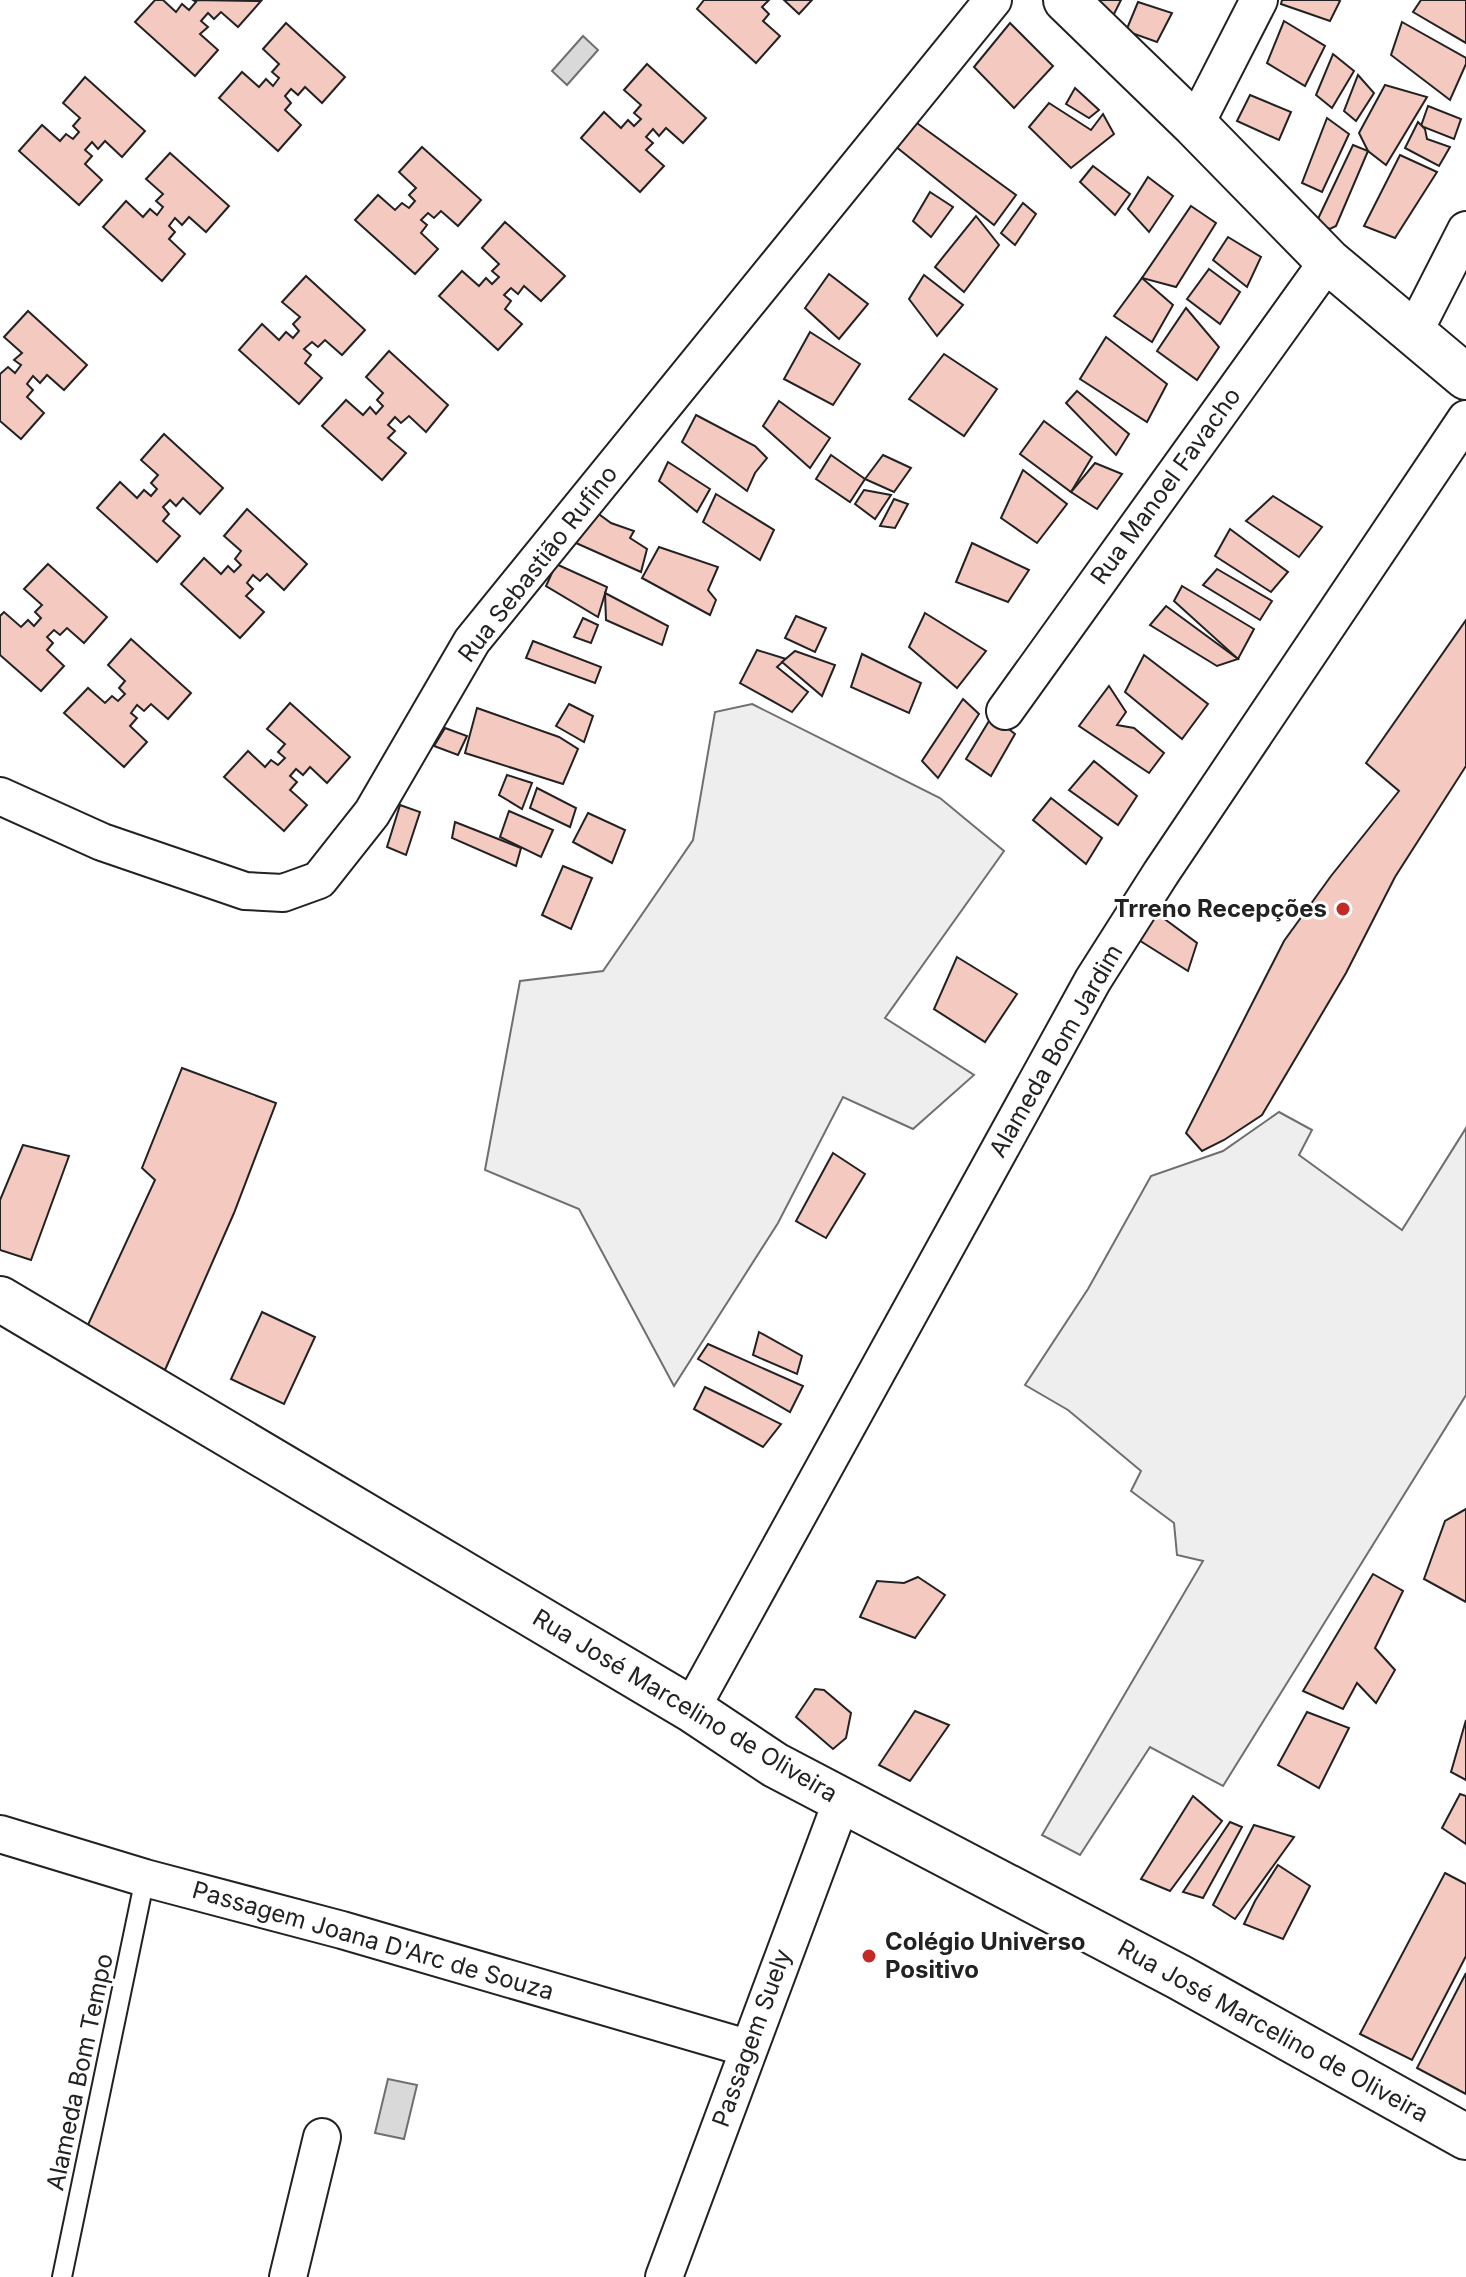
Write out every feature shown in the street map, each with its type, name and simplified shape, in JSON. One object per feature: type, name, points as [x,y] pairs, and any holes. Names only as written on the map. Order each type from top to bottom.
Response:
[{"type":"street","name":"Rua Sebastião Rufino","points":[[0,796],[102,842],[245,891],[283,893],[319,880],[372,813],[472,641],[993,0]]},
{"type":"street","points":[[1066,0],[1195,125],[1328,261],[1466,377]]},
{"type":"street","points":[[1195,125],[1259,0]]},
{"type":"street","points":[[1414,332],[1466,230]]},
{"type":"street","name":"Rua Manoel Favacho","points":[[1005,711],[1328,261]]},
{"type":"street","name":"Alameda Bom Jardim","points":[[691,1709],[1093,980],[1161,873],[1466,419]]},
{"type":"street","name":"Rua José Marcelino de Oliveira","points":[[0,1299],[691,1709],[775,1765],[1179,1977],[1466,2137]]},
{"type":"street","name":"Passagem Suely","points":[[664,2277],[842,1800]]},
{"type":"street","name":"Passagem Joana D'Arc de Souza","points":[[0,1834],[747,2048]]},
{"type":"street","points":[[288,2277],[322,2137]]},
{"type":"lane","name":"Alameda Bom Tempo","points":[[62,2277],[145,1878]]},
{"type":"shaded area","points":[[583,36],[598,50],[567,85],[552,71]]},
{"type":"shaded area","points":[[752,704],[940,798],[1004,851],[885,1018],[974,1075],[913,1129],[843,1097],[778,1223],[674,1386],[579,1209],[485,1170],[520,981],[603,971],[693,840],[715,712]]},
{"type":"shaded area","points":[[1279,1112],[1312,1130],[1299,1155],[1402,1230],[1466,1128],[1466,1395],[1223,1786],[1150,1747],[1080,1855],[1042,1835],[1203,1561],[1177,1555],[1174,1523],[1131,1491],[1141,1471],[1068,1410],[1025,1385],[1088,1289],[1151,1176],[1223,1151]]},
{"type":"shaded area","points":[[388,2079],[417,2085],[404,2139],[375,2133]]},
{"type":"building","points":[[155,0],[163,0],[176,12],[182,4],[189,10],[196,2],[193,0],[261,1],[238,27],[221,12],[214,19],[208,13],[201,21],[208,27],[200,34],[218,50],[195,76],[135,22]]},
{"type":"building","points":[[704,0],[769,0],[762,7],[769,14],[763,21],[780,36],[756,63],[697,9]]},
{"type":"building","points":[[784,0],[812,0],[799,14]]},
{"type":"building","points":[[1090,0],[1121,0],[1110,22]]},
{"type":"building","points":[[1282,0],[1340,1],[1330,21],[1281,4]]},
{"type":"building","points":[[1421,0],[1466,0],[1466,43],[1413,12]]},
{"type":"building","points":[[1138,2],[1172,13],[1157,42],[1126,31]]},
{"type":"building","points":[[1284,21],[1325,46],[1305,86],[1267,63]]},
{"type":"building","points":[[1402,22],[1466,58],[1450,100],[1391,55]]},
{"type":"building","points":[[286,23],[345,77],[322,103],[305,87],[298,95],[291,89],[285,96],[291,103],[285,110],[301,125],[278,151],[219,98],[242,72],[259,87],[266,79],[273,86],[279,78],[272,72],[279,64],[263,49]]},
{"type":"building","points":[[1010,23],[1053,66],[1014,108],[974,67]]},
{"type":"building","points":[[1333,54],[1354,71],[1332,108],[1316,95]]},
{"type":"building","points":[[647,64],[706,118],[683,143],[666,128],[659,136],[653,129],[646,137],[653,143],[646,150],[664,166],[640,192],[581,138],[604,112],[621,128],[628,120],[634,126],[641,119],[634,113],[641,105],[624,90]]},
{"type":"building","points":[[1358,75],[1374,93],[1356,121],[1344,111]]},
{"type":"building","points":[[85,77],[145,131],[122,157],[105,141],[98,149],[92,142],[85,150],[92,156],[85,164],[102,180],[79,205],[19,151],[42,125],[60,141],[66,134],[73,139],[79,132],[73,126],[80,118],[63,103]]},
{"type":"building","points":[[1385,85],[1427,97],[1386,165],[1368,151],[1359,133]]},
{"type":"building","points":[[1075,88],[1099,110],[1089,118],[1066,104]]},
{"type":"building","points":[[1250,95],[1291,112],[1279,140],[1237,121]]},
{"type":"building","points":[[1049,103],[1091,130],[1103,114],[1114,134],[1071,168],[1029,127]]},
{"type":"building","points":[[1428,106],[1461,119],[1454,139],[1421,126]]},
{"type":"building","points":[[910,118],[1016,195],[994,225],[895,146]]},
{"type":"building","points":[[1327,118],[1349,134],[1322,192],[1302,183]]},
{"type":"building","points":[[1418,122],[1425,129],[1427,139],[1450,147],[1439,166],[1405,148]]},
{"type":"building","points":[[1353,145],[1368,151],[1336,226],[1330,229],[1316,223]]},
{"type":"building","points":[[422,147],[481,200],[458,226],[441,211],[434,218],[428,213],[421,220],[427,225],[421,233],[438,249],[415,274],[355,220],[378,195],[395,210],[402,203],[409,208],[415,201],[409,195],[416,188],[399,172]]},
{"type":"building","points":[[170,153],[229,206],[206,232],[189,217],[182,225],[175,218],[169,226],[175,232],[169,239],[185,254],[162,281],[103,227],[126,201],[143,217],[150,209],[157,215],[163,207],[156,201],[163,194],[146,179]]},
{"type":"building","points":[[1400,155],[1437,172],[1395,238],[1364,226]]},
{"type":"building","points":[[1093,166],[1130,194],[1115,215],[1080,182]]},
{"type":"building","points":[[1148,177],[1173,196],[1149,232],[1128,209]]},
{"type":"building","points":[[930,192],[953,207],[931,237],[913,221]]},
{"type":"building","points":[[1023,203],[1036,214],[1015,245],[1001,233]]},
{"type":"building","points":[[1191,206],[1216,223],[1176,287],[1142,278]]},
{"type":"building","points":[[976,216],[999,245],[964,292],[935,267]]},
{"type":"building","points":[[505,222],[565,276],[541,301],[524,286],[518,294],[511,288],[504,295],[511,301],[505,309],[522,324],[498,350],[439,296],[462,271],[479,286],[486,278],[492,284],[499,277],[492,271],[499,264],[482,248]]},
{"type":"building","points":[[1228,237],[1261,257],[1247,287],[1213,260]]},
{"type":"building","points":[[1209,269],[1240,292],[1220,324],[1187,299]]},
{"type":"building","points":[[829,274],[868,304],[839,339],[805,308]]},
{"type":"building","points":[[924,275],[963,305],[937,336],[909,299]]},
{"type":"building","points":[[306,276],[365,330],[342,355],[325,340],[318,347],[312,342],[304,349],[311,355],[305,363],[322,378],[299,404],[239,350],[262,324],[279,340],[286,332],[293,338],[299,331],[293,324],[300,317],[282,302]]},
{"type":"building","points":[[1142,278],[1173,305],[1152,342],[1114,316]]},
{"type":"building","points":[[1186,308],[1219,347],[1197,380],[1157,351]]},
{"type":"building","points":[[28,311],[87,365],[64,390],[47,375],[40,383],[33,376],[27,384],[33,390],[27,397],[44,413],[21,439],[0,421],[0,374],[8,367],[15,373],[21,365],[14,360],[22,353],[4,337]]},
{"type":"building","points":[[810,332],[860,364],[833,405],[784,379]]},
{"type":"building","points":[[1106,337],[1167,384],[1147,422],[1080,379]]},
{"type":"building","points":[[389,351],[448,405],[426,432],[409,416],[401,423],[395,417],[388,425],[395,431],[388,438],[406,453],[382,480],[322,426],[346,400],[363,415],[370,407],[376,414],[383,406],[377,400],[383,393],[366,377]]},
{"type":"building","points":[[944,354],[997,389],[964,436],[909,399]]},
{"type":"building","points":[[1077,391],[1129,434],[1116,455],[1066,403]]},
{"type":"building","points":[[779,401],[830,438],[810,468],[763,426]]},
{"type":"building","points":[[696,415],[755,446],[767,458],[755,473],[747,491],[682,442]]},
{"type":"building","points":[[1044,421],[1092,457],[1071,492],[1020,454]]},
{"type":"building","points":[[164,434],[223,488],[200,514],[183,498],[176,506],[170,500],[163,507],[169,514],[163,521],[180,536],[157,562],[97,508],[120,482],[137,498],[144,490],[151,496],[157,489],[151,483],[158,475],[141,460]]},
{"type":"building","points":[[831,455],[865,479],[850,502],[816,479]]},
{"type":"building","points":[[883,455],[911,468],[894,492],[865,479]]},
{"type":"building","points":[[668,462],[710,489],[697,512],[659,481]]},
{"type":"building","points":[[1095,463],[1122,474],[1097,509],[1071,492]]},
{"type":"building","points":[[1023,470],[1067,504],[1037,543],[1001,518]]},
{"type":"building","points":[[864,490],[891,495],[875,519],[855,504]]},
{"type":"building","points":[[716,494],[774,530],[760,560],[703,522]]},
{"type":"building","points":[[1273,496],[1322,527],[1299,557],[1246,521]]},
{"type":"building","points":[[894,499],[908,504],[895,528],[880,526]]},
{"type":"building","points":[[247,509],[307,564],[284,590],[267,574],[260,581],[253,575],[247,583],[253,589],[246,596],[264,612],[240,638],[181,584],[204,558],[221,574],[228,566],[234,572],[241,565],[235,559],[241,551],[224,536]]},
{"type":"building","points":[[596,512],[611,523],[634,531],[630,538],[647,549],[641,572],[576,543]]},
{"type":"building","points":[[1230,529],[1288,572],[1271,592],[1215,556]]},
{"type":"building","points":[[972,543],[1029,570],[1008,602],[956,582]]},
{"type":"building","points":[[659,547],[718,567],[708,590],[716,600],[710,615],[642,578]]},
{"type":"building","points":[[48,564],[107,617],[84,643],[67,628],[60,635],[54,630],[47,637],[53,643],[47,650],[64,666],[41,691],[0,655],[0,616],[4,612],[21,627],[28,620],[34,626],[41,618],[35,612],[42,605],[24,589]]},
{"type":"building","points":[[556,564],[607,587],[598,617],[546,586]]},
{"type":"building","points":[[1217,569],[1272,601],[1260,620],[1203,585]]},
{"type":"building","points":[[1182,586],[1254,629],[1238,659],[1174,601]]},
{"type":"building","points":[[605,593],[668,626],[662,645],[606,620]]},
{"type":"building","points":[[1166,606],[1238,659],[1217,666],[1150,625]]},
{"type":"building","points":[[925,613],[986,651],[957,688],[909,647]]},
{"type":"building","points":[[796,616],[826,628],[815,652],[785,638]]},
{"type":"building","points":[[583,618],[598,625],[591,643],[574,637]]},
{"type":"building","name":"Trreno Recepções","points":[[1466,620],[1466,766],[1395,877],[1346,973],[1262,1115],[1202,1151],[1186,1133],[1284,941],[1399,791],[1366,763]]},
{"type":"building","points":[[131,639],[191,693],[168,719],[151,704],[144,711],[137,705],[131,713],[137,718],[130,726],[147,742],[124,767],[64,713],[88,688],[105,703],[112,696],[118,701],[125,694],[119,688],[125,681],[108,665]]},
{"type":"building","points":[[533,641],[601,667],[595,683],[526,658]]},
{"type":"building","points":[[757,650],[786,659],[777,667],[808,692],[792,712],[740,683]]},
{"type":"building","points":[[795,651],[835,665],[822,696],[782,662]]},
{"type":"building","points":[[862,654],[921,683],[909,713],[851,687]]},
{"type":"building","points":[[1144,655],[1208,704],[1182,739],[1125,692]]},
{"type":"building","points":[[1109,686],[1126,712],[1117,725],[1134,728],[1164,753],[1149,773],[1079,726]]},
{"type":"building","points":[[963,699],[979,714],[938,778],[922,761]]},
{"type":"building","points":[[290,703],[350,757],[327,783],[310,767],[303,775],[296,769],[290,776],[297,782],[290,790],[307,805],[284,831],[224,777],[248,751],[265,767],[271,760],[278,765],[285,758],[278,752],[285,744],[267,729]]},
{"type":"building","points":[[569,704],[593,716],[584,742],[556,726]]},
{"type":"building","points":[[477,708],[559,737],[578,749],[563,784],[465,753]]},
{"type":"building","points":[[992,716],[1015,734],[991,776],[966,759]]},
{"type":"building","points":[[445,728],[467,736],[458,755],[434,746]]},
{"type":"building","points":[[1094,761],[1137,796],[1118,825],[1069,790]]},
{"type":"building","points":[[507,775],[532,783],[522,809],[499,795]]},
{"type":"building","points":[[537,788],[576,808],[570,827],[530,808]]},
{"type":"building","points":[[1051,798],[1102,838],[1086,864],[1033,820]]},
{"type":"building","points":[[400,805],[420,812],[406,855],[387,847]]},
{"type":"building","points":[[509,811],[553,830],[541,857],[500,837]]},
{"type":"building","points":[[588,813],[625,830],[612,863],[573,842]]},
{"type":"building","points":[[455,822],[521,848],[516,866],[452,838]]},
{"type":"building","points":[[563,866],[592,878],[571,929],[542,915]]},
{"type":"building","points":[[1151,909],[1197,943],[1188,971],[1134,937]]},
{"type":"building","points":[[957,957],[1017,994],[985,1042],[934,1009]]},
{"type":"building","points":[[182,1068],[276,1103],[234,1213],[165,1370],[86,1329],[155,1180],[142,1168]]},
{"type":"building","points":[[23,1145],[69,1156],[31,1260],[0,1250],[0,1200]]},
{"type":"building","points":[[833,1153],[865,1174],[826,1238],[796,1221]]},
{"type":"building","points":[[262,1312],[315,1337],[284,1404],[231,1379]]},
{"type":"building","points":[[759,1332],[802,1356],[797,1374],[753,1355]]},
{"type":"building","points":[[708,1344],[803,1386],[790,1412],[698,1359]]},
{"type":"building","points":[[705,1387],[781,1424],[763,1447],[694,1409]]},
{"type":"building","points":[[1466,1509],[1466,1602],[1424,1579],[1445,1521]]},
{"type":"building","points":[[1373,1574],[1403,1591],[1375,1648],[1395,1670],[1376,1703],[1357,1683],[1343,1709],[1303,1691]]},
{"type":"building","points":[[918,1577],[945,1595],[915,1638],[860,1617],[877,1581],[904,1583]]},
{"type":"building","points":[[815,1689],[824,1690],[851,1713],[846,1738],[833,1749],[796,1717]]},
{"type":"building","points":[[915,1711],[949,1725],[910,1781],[879,1765]]},
{"type":"building","points":[[1307,1712],[1349,1728],[1319,1788],[1278,1765]]},
{"type":"building","points":[[1466,1720],[1466,1780],[1451,1772]]},
{"type":"building","points":[[1460,1794],[1466,1796],[1466,1844],[1442,1828]]},
{"type":"building","points":[[1193,1796],[1222,1821],[1170,1891],[1141,1879]]},
{"type":"building","points":[[1230,1822],[1242,1827],[1203,1898],[1183,1892]]},
{"type":"building","points":[[1254,1825],[1294,1837],[1235,1919],[1213,1905]]},
{"type":"building","points":[[1278,1865],[1310,1886],[1283,1939],[1244,1924]]},
{"type":"building","points":[[1445,1873],[1466,1884],[1466,1956],[1412,2060],[1360,2034]]},
{"type":"building","points":[[1466,1973],[1466,2094],[1417,2068]]},
{"type":"place","name":"Trreno Recepções","points":[[1343,909]]},
{"type":"place","name":"Colégio Universo Positivo","points":[[869,1956]]}]
